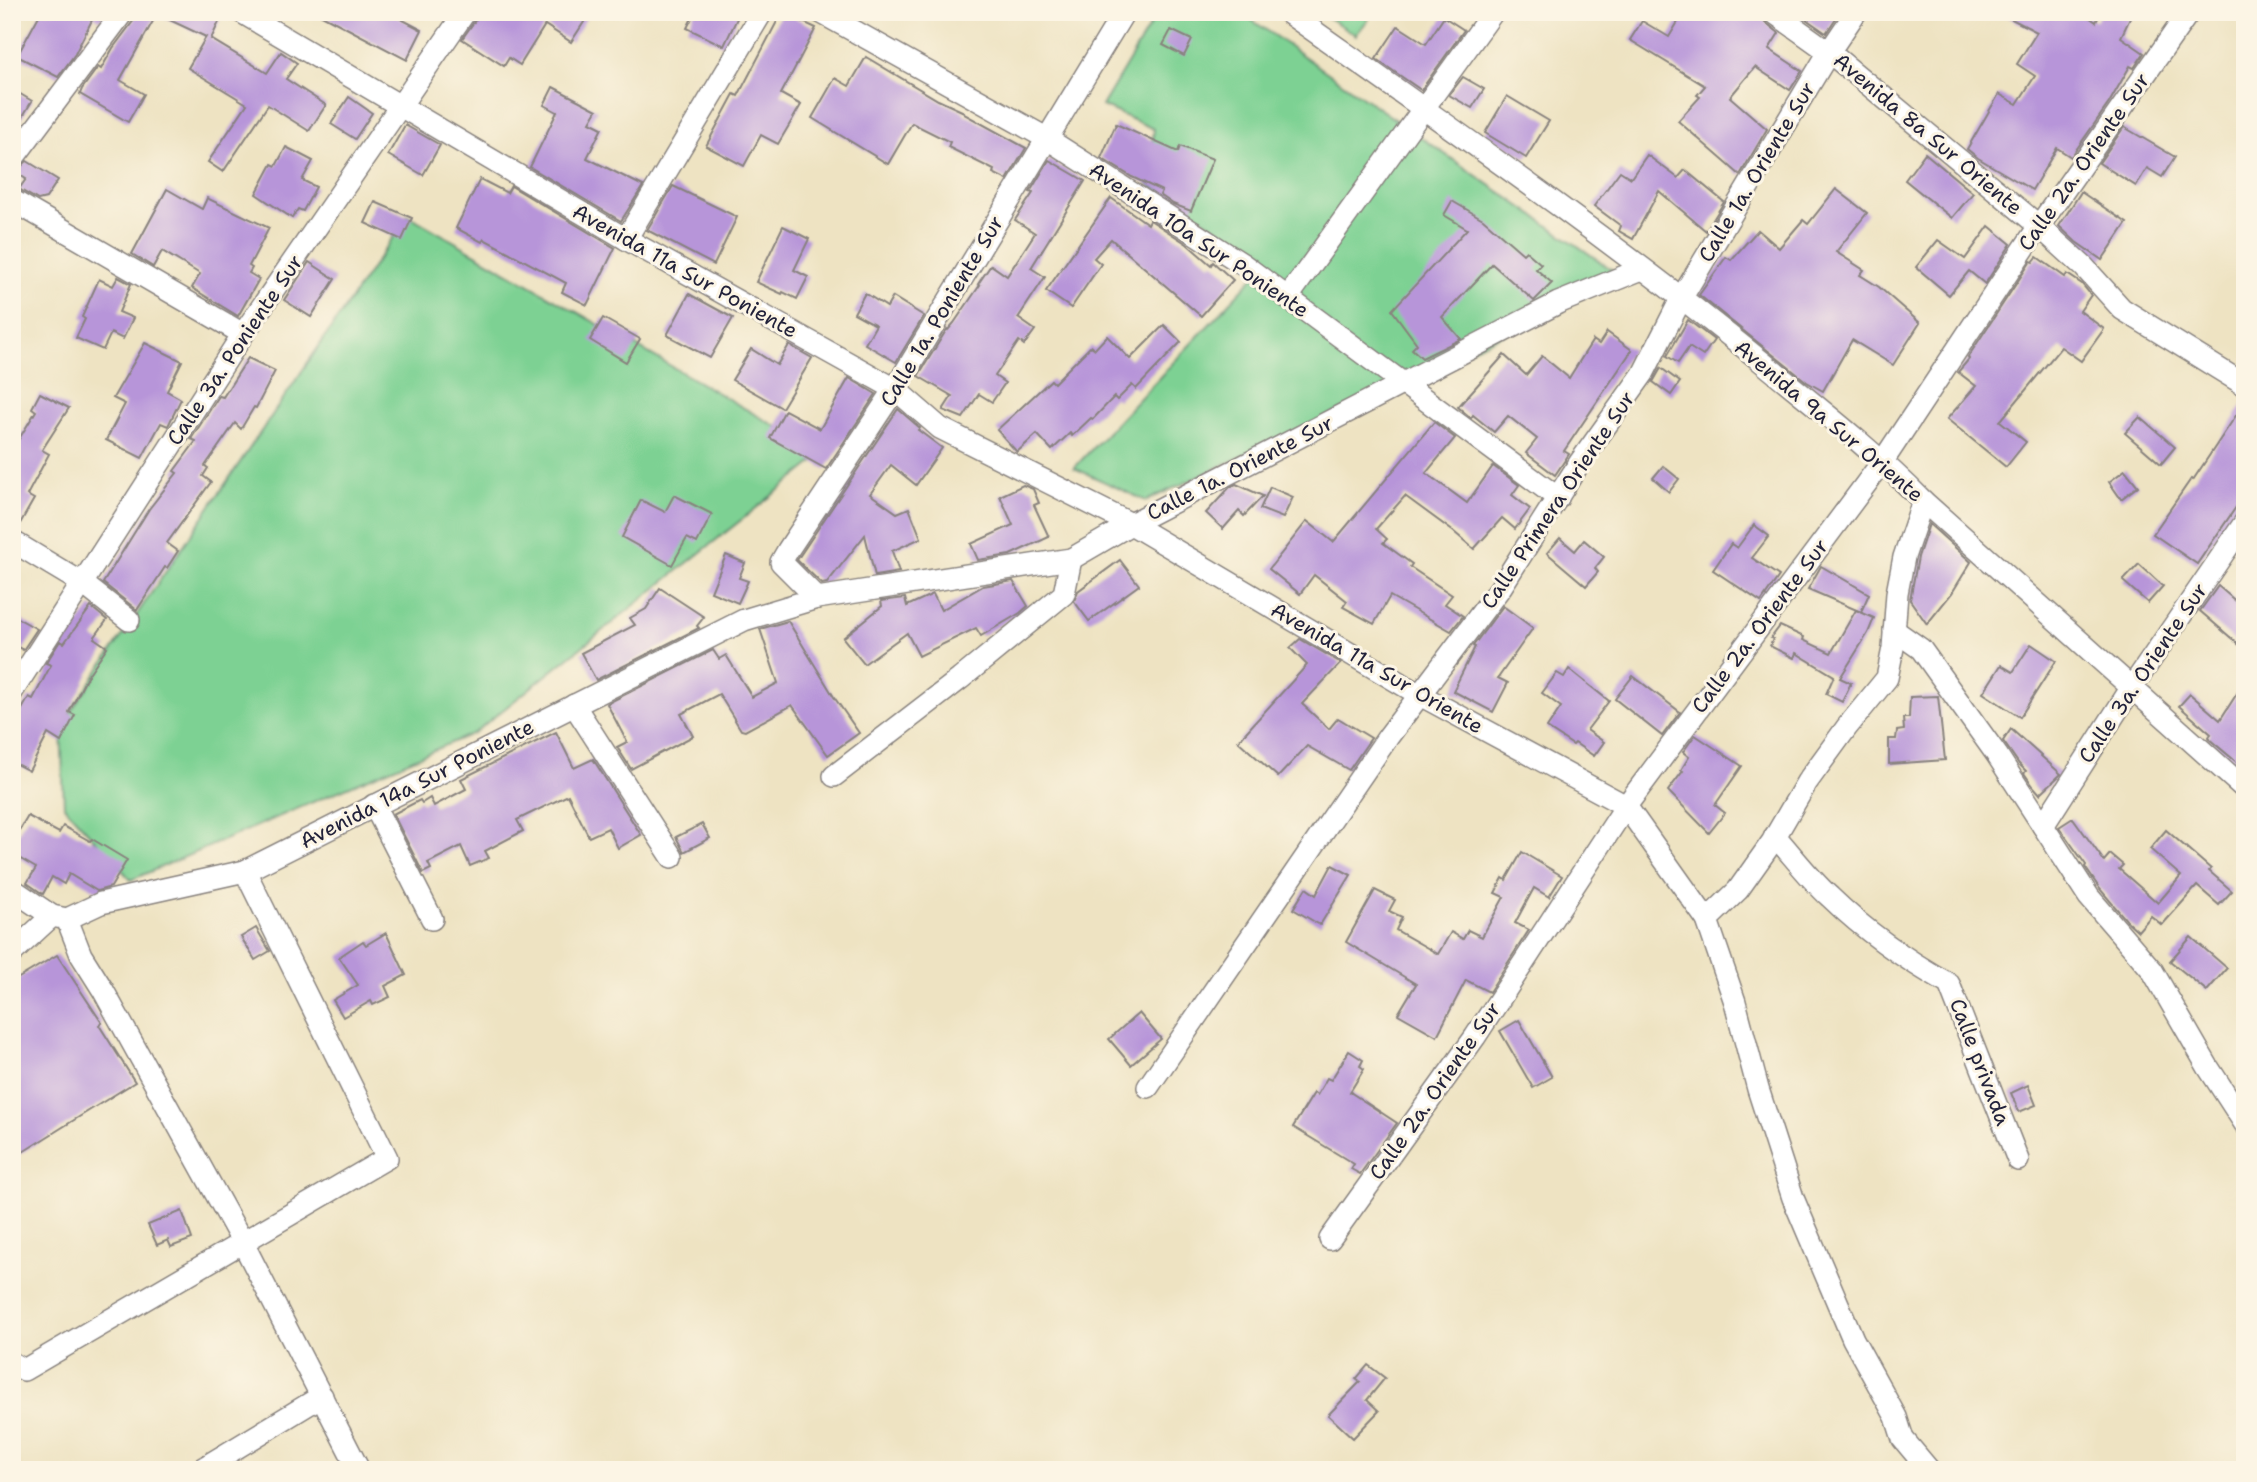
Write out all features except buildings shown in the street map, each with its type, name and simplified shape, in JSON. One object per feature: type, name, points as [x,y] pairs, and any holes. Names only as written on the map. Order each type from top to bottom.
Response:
[{"type":"street","points":[[12,160],[123,12]]},
{"type":"street","name":"Avenida 11a Sur Poniente","points":[[241,12],[626,239],[895,389],[940,428],[1131,524]]},
{"type":"street","name":"Calle 3a. Poniente Sur","points":[[12,692],[243,334],[465,12]]},
{"type":"street","points":[[626,239],[762,12]]},
{"type":"street","name":"Avenida 10a Sur Poniente","points":[[820,12],[1046,138],[1241,263],[1558,498]]},
{"type":"street","name":"Calle 1a. Poniente Sur","points":[[817,598],[781,562],[895,389],[1124,12]]},
{"type":"street","name":"Avenida 9a Sur Oriente","points":[[1287,12],[1682,297],[1884,461],[1923,500],[2245,789]]},
{"type":"street","points":[[1288,297],[1493,12]]},
{"type":"street","name":"Avenida 8a Sur Oriente","points":[[1773,12],[1829,52],[2039,226],[2084,267],[2122,309],[2245,386]]},
{"type":"street","name":"Calle 1a. Oriente Sur","points":[[1682,297],[1829,52],[1856,12]]},
{"type":"street","name":"Calle 2a. Oriente Sur","points":[[1330,1240],[1475,1037],[1626,806],[1884,461],[2039,226],[2189,12]]},
{"type":"street","points":[[12,200],[243,334]]},
{"type":"street","name":"Calle 1a. Oriente Sur","points":[[817,598],[1071,559],[1131,524],[1558,303],[1642,269]]},
{"type":"street","name":"Calle Primera Oriente Sur","points":[[1148,1087],[1388,737],[1502,587],[1580,462],[1643,374],[1682,297]]},
{"type":"street","points":[[1707,920],[1738,890],[1775,836],[1807,782],[1887,678],[1904,557],[1923,500]]},
{"type":"street","name":"Calle 3a. Oriente Sur","points":[[2043,826],[2245,522]]},
{"type":"street","name":"Avenida 11a Sur Oriente","points":[[1131,524],[1420,695],[1626,806]]},
{"type":"street","points":[[12,541],[82,583],[129,620]]},
{"type":"street","points":[[834,776],[960,679],[1064,594],[1071,559]]},
{"type":"street","name":"Avenida 14a Sur Poniente","points":[[12,953],[59,918],[101,903],[245,871],[744,620],[817,598]]},
{"type":"street","points":[[1894,631],[1922,649],[1997,755],[2089,897],[2152,970],[2208,1067],[2245,1124]]},
{"type":"street","points":[[574,705],[671,857]]},
{"type":"street","points":[[374,805],[432,919]]},
{"type":"street","points":[[1626,806],[1707,920],[1735,1002],[1758,1089],[1793,1198],[1853,1339],[1896,1417],[1903,1439],[1929,1470]]},
{"type":"street","name":"Calle privada","points":[[1775,836],[1829,897],[1878,939],[1918,967],[1949,984],[2018,1160]]},
{"type":"street","points":[[12,1363],[24,1370],[387,1158],[245,871]]},
{"type":"street","points":[[12,889],[59,918],[103,990],[243,1243],[359,1470]]},
{"type":"street","points":[[200,1470],[322,1396]]},
{"type":"green space","points":[[1158,12],[1240,12],[1624,278],[1146,501],[1074,468],[1269,261],[1147,184],[1154,129],[1102,106]]},
{"type":"green space","points":[[1319,12],[1374,12],[1356,35]]},
{"type":"green space","points":[[408,215],[824,454],[474,733],[131,880],[64,806],[61,726]]}]
